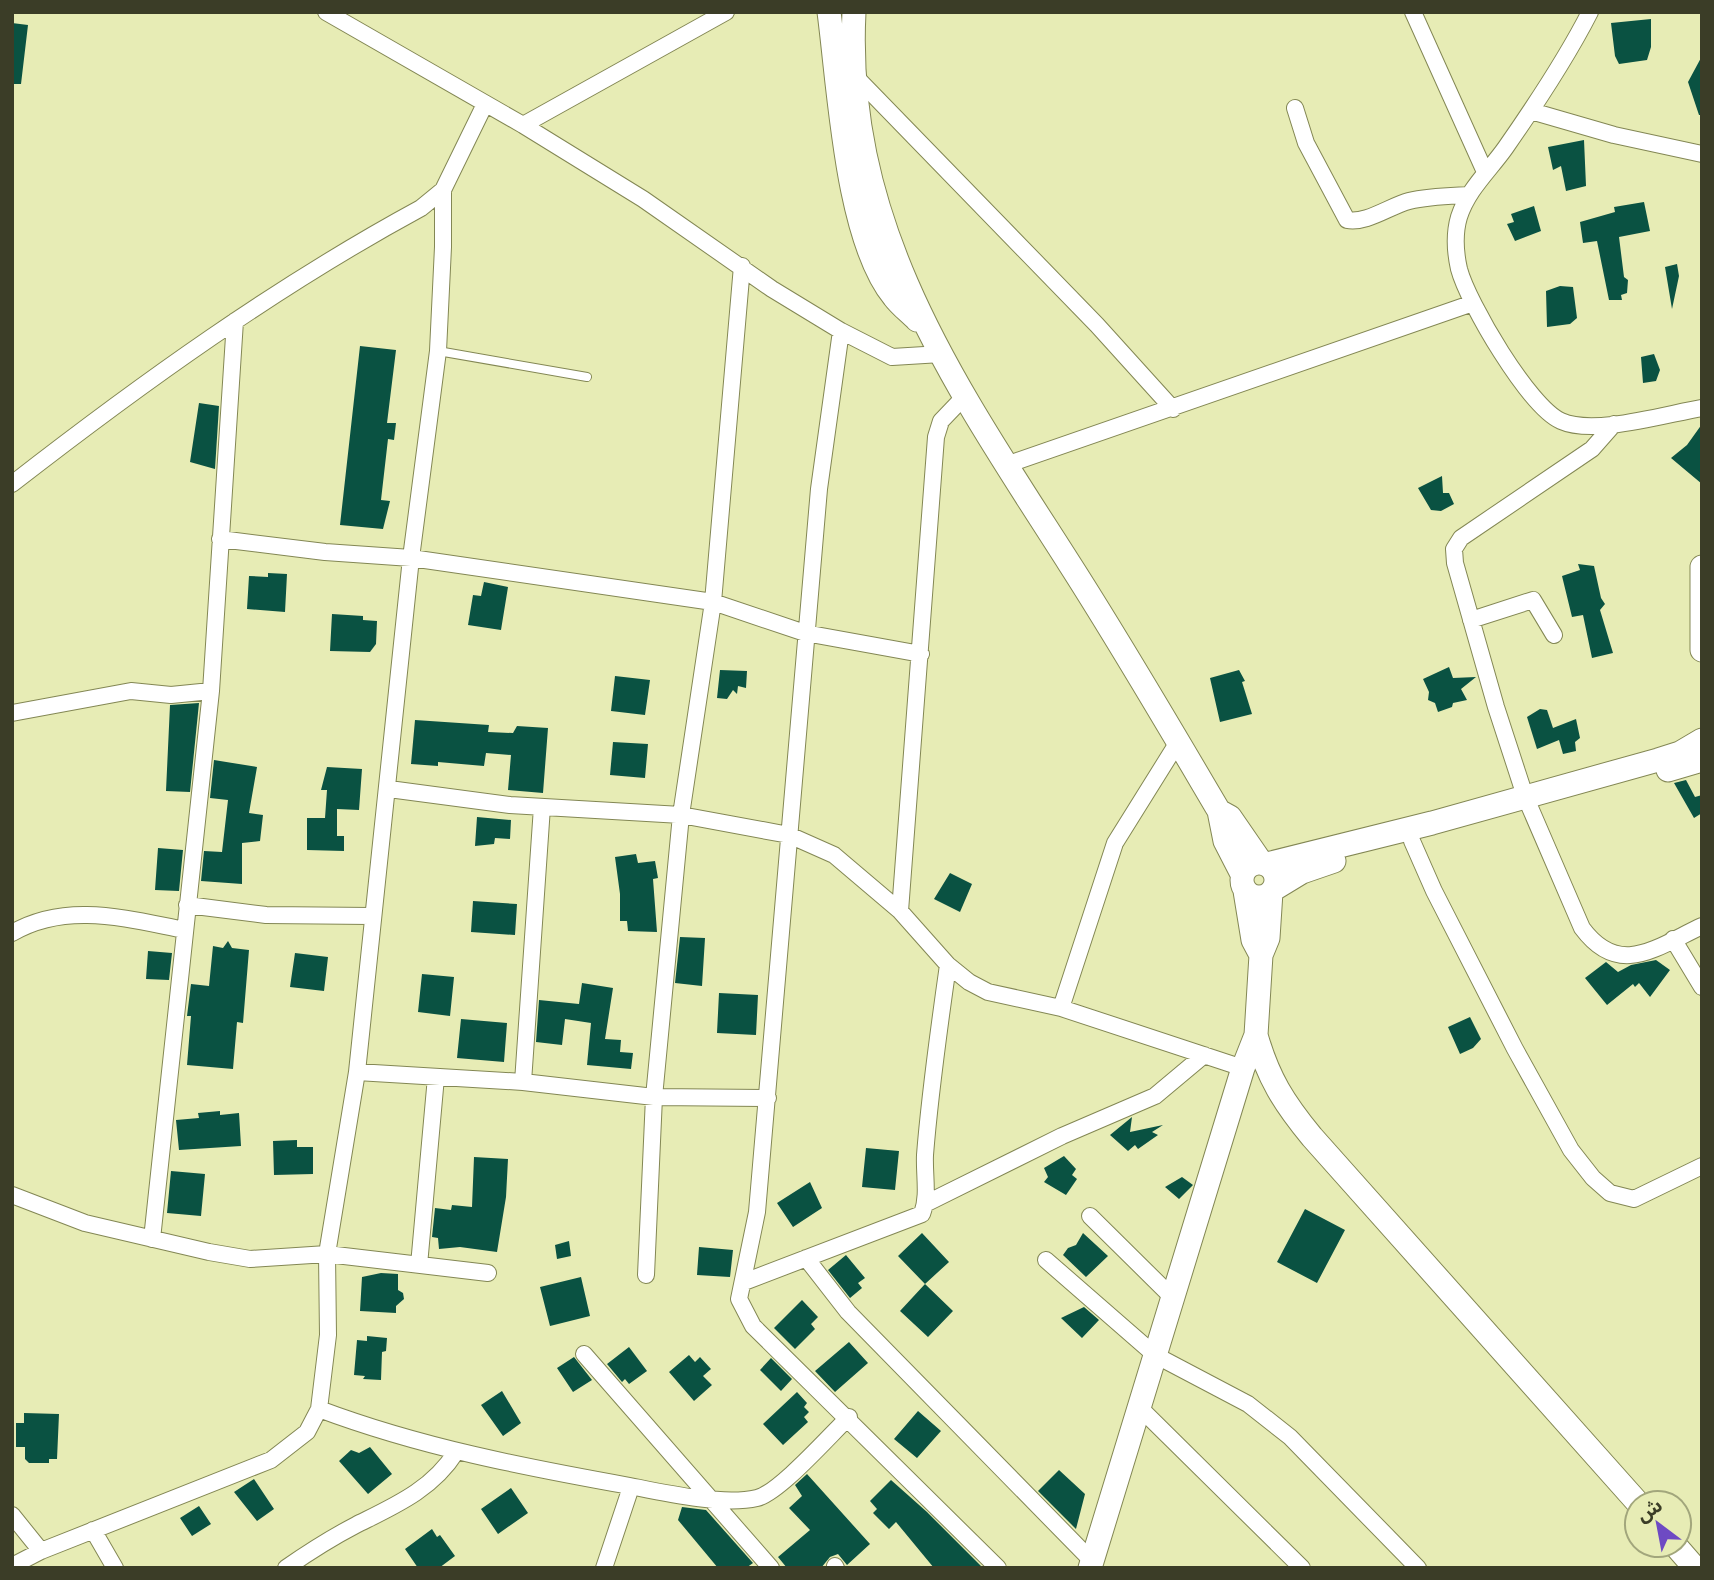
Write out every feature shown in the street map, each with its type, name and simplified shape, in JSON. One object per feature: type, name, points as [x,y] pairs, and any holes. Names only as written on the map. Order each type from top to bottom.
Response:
[{"type":"street","points":[[326,12],[523,125],[643,199],[805,311],[892,357],[941,354]]},
{"type":"street","points":[[523,125],[726,12]]},
{"type":"street","points":[[829,12],[847,158],[869,247],[893,296],[927,329]]},
{"type":"street","points":[[854,12],[854,75],[866,161],[883,221],[927,329],[962,398],[1219,811],[1230,817],[1254,873],[1253,940],[1261,955]]},
{"type":"street","points":[[1413,12],[1485,172]]},
{"type":"street","points":[[1588,14],[1531,110],[1469,195],[1455,234],[1460,271],[1473,303],[1527,389],[1546,411],[1562,422],[1614,424],[1702,408]]},
{"type":"street","points":[[854,75],[1097,325],[1173,409]]},
{"type":"street","points":[[12,484],[103,413],[234,321],[421,208],[443,190],[485,104]]},
{"type":"street","points":[[1295,108],[1306,143],[1347,220],[1357,220],[1431,196],[1469,195]]},
{"type":"street","points":[[1531,110],[1614,135],[1702,153]]},
{"type":"street","points":[[12,1566],[41,1550],[271,1460],[307,1432],[319,1409],[328,1335],[327,1254],[357,1072],[371,916],[389,789],[411,558],[438,351],[443,190]]},
{"type":"street","points":[[646,1275],[654,1097],[681,815],[713,602],[742,266]]},
{"type":"street","points":[[1006,465],[1473,303]]},
{"type":"street","points":[[152,1239],[211,691],[234,321]]},
{"type":"street","points":[[841,331],[827,413],[805,633],[757,1212],[739,1299],[753,1326],[849,1417],[999,1568]]},
{"type":"street","points":[[900,911],[936,437],[941,421],[962,398]]},
{"type":"street","points":[[1614,424],[1592,449],[1456,544],[1455,563],[1528,803],[1582,928],[1596,947],[1612,956],[1630,956],[1702,926]]},
{"type":"street","points":[[220,539],[325,552],[411,558],[713,602],[805,633],[920,654]]},
{"type":"street","points":[[1702,567],[1702,650]]},
{"type":"street","points":[[1471,620],[1534,600],[1554,635]]},
{"type":"street","points":[[12,713],[131,691],[171,695],[211,691]]},
{"type":"street","points":[[1272,891],[1302,872],[1326,863],[1412,841],[1680,753],[1702,740]]},
{"type":"street","points":[[1061,1008],[1115,843],[1178,742]]},
{"type":"street","points":[[1254,873],[1702,760]]},
{"type":"street","points":[[389,789],[542,807],[681,815],[789,835],[834,856],[900,911],[948,965],[969,982],[988,992],[1061,1008],[1243,1068]]},
{"type":"street","points":[[523,1082],[542,807]]},
{"type":"street","points":[[1412,841],[1434,891],[1515,1049],[1572,1150],[1592,1178],[1610,1193],[1634,1199],[1702,1166]]},
{"type":"street","points":[[806,1258],[848,1312],[1091,1565],[1243,1068],[1256,1035],[1261,955],[1268,938],[1275,872],[1254,873]]},
{"type":"street","points":[[187,905],[266,915],[371,916]]},
{"type":"street","points":[[12,933],[48,918],[86,913],[185,930]]},
{"type":"street","points":[[1673,939],[1702,987]]},
{"type":"street","points":[[744,1282],[922,1214],[926,1203],[925,1156],[936,1047],[948,965]]},
{"type":"street","points":[[1256,1035],[1266,1070],[1284,1102],[1311,1137],[1625,1489]]},
{"type":"street","points":[[926,1203],[1062,1136],[1155,1096],[1204,1055]]},
{"type":"street","points":[[357,1072],[523,1082],[654,1097],[768,1098]]},
{"type":"street","points":[[419,1265],[436,1077]]},
{"type":"street","points":[[12,1195],[85,1223],[250,1259],[327,1254],[488,1273]]},
{"type":"street","points":[[1090,1216],[1173,1298]]},
{"type":"street","points":[[1046,1260],[1155,1355],[1248,1404],[1290,1437],[1418,1568]]},
{"type":"street","points":[[584,1354],[771,1568]]},
{"type":"street","points":[[1139,1407],[1302,1568]]},
{"type":"street","points":[[319,1409],[391,1435],[456,1452],[631,1487],[710,1498],[757,1499],[767,1494],[849,1417]]},
{"type":"street","points":[[286,1568],[314,1548],[418,1492],[448,1465],[456,1452]]},
{"type":"street","points":[[604,1568],[631,1487]]},
{"type":"street","points":[[12,1515],[41,1550]]},
{"type":"street","points":[[93,1530],[115,1568]]},
{"type":"lane","points":[[438,351],[587,377]]},
{"type":"building","points":[[1651,19],[1651,47],[1647,60],[1619,64],[1615,56],[1611,23]]},
{"type":"building","points":[[12,23],[28,25],[21,84],[12,84]]},
{"type":"building","points":[[1702,56],[1702,115],[1699,115],[1688,82]]},
{"type":"building","points":[[1584,140],[1586,186],[1566,191],[1561,166],[1553,170],[1548,147]]},
{"type":"building","points":[[1644,202],[1650,231],[1619,237],[1624,277],[1628,280],[1627,293],[1621,295],[1622,300],[1609,300],[1597,241],[1583,243],[1580,222],[1615,212],[1614,207]]},
{"type":"building","points":[[1534,206],[1541,231],[1515,241],[1507,224],[1514,222],[1511,214]]},
{"type":"building","points":[[1677,264],[1679,276],[1672,309],[1665,267]]},
{"type":"building","points":[[1560,286],[1573,287],[1577,318],[1570,324],[1547,327],[1546,291]]},
{"type":"building","points":[[360,346],[396,350],[387,423],[396,423],[394,440],[388,439],[381,500],[390,501],[383,529],[340,525]]},
{"type":"building","points":[[1654,354],[1660,370],[1656,381],[1643,383],[1641,357]]},
{"type":"building","points":[[199,403],[219,406],[215,469],[190,462]]},
{"type":"building","points":[[1702,424],[1702,484],[1671,458],[1687,445]]},
{"type":"building","points":[[1442,476],[1443,493],[1449,493],[1454,504],[1441,511],[1431,510],[1418,488]]},
{"type":"building","points":[[1578,564],[1594,566],[1601,598],[1605,604],[1600,610],[1613,653],[1592,658],[1583,615],[1572,617],[1562,576],[1580,570]]},
{"type":"building","points":[[268,573],[287,574],[285,612],[247,609],[249,576],[268,577]]},
{"type":"building","points":[[484,582],[508,587],[501,630],[468,625],[473,595],[481,596]]},
{"type":"building","points":[[332,614],[363,616],[363,620],[377,621],[376,644],[370,652],[330,651]]},
{"type":"building","points":[[1449,667],[1453,678],[1476,677],[1461,689],[1467,700],[1453,703],[1452,707],[1438,712],[1435,703],[1428,700],[1429,692],[1423,679]]},
{"type":"building","points":[[720,670],[747,671],[746,688],[738,686],[737,694],[733,690],[727,699],[717,698]]},
{"type":"building","points":[[1239,670],[1245,681],[1242,682],[1252,714],[1220,722],[1210,678]]},
{"type":"building","points":[[615,676],[650,680],[645,715],[611,711]]},
{"type":"building","points":[[199,703],[190,792],[166,791],[170,705]]},
{"type":"building","points":[[1540,709],[1547,710],[1553,728],[1576,719],[1580,738],[1575,742],[1576,751],[1563,754],[1559,740],[1537,749],[1527,717]]},
{"type":"building","points":[[415,720],[489,725],[488,732],[513,733],[517,726],[548,728],[543,793],[508,790],[511,755],[486,753],[484,766],[438,762],[438,766],[411,764]]},
{"type":"building","points":[[613,742],[648,744],[645,778],[610,775]]},
{"type":"building","points":[[214,760],[257,767],[249,813],[263,815],[260,841],[242,843],[242,884],[201,881],[204,851],[222,852],[228,800],[210,798]]},
{"type":"building","points":[[327,767],[362,769],[359,810],[337,809],[337,836],[344,836],[344,851],[307,850],[307,818],[325,818],[327,790],[321,790]]},
{"type":"building","points":[[1686,780],[1695,797],[1702,795],[1702,813],[1694,818],[1674,783]]},
{"type":"building","points":[[477,817],[511,820],[510,839],[495,838],[494,844],[475,846]]},
{"type":"building","points":[[158,848],[183,850],[179,891],[155,890]]},
{"type":"building","points":[[636,854],[638,863],[655,861],[658,878],[653,879],[657,932],[628,931],[627,921],[620,921],[620,894],[615,857]]},
{"type":"building","points":[[950,873],[972,884],[960,912],[934,899]]},
{"type":"building","points":[[473,901],[517,904],[515,935],[471,932]]},
{"type":"building","points":[[680,937],[705,938],[702,986],[675,983]]},
{"type":"building","points":[[228,941],[232,948],[249,950],[243,1023],[237,1022],[233,1069],[187,1065],[191,1016],[187,1016],[191,984],[209,986],[213,946],[223,948]]},
{"type":"building","points":[[148,951],[172,953],[169,980],[146,979]]},
{"type":"building","points":[[295,953],[328,957],[324,991],[290,987]]},
{"type":"building","points":[[1656,960],[1670,970],[1650,997],[1639,983],[1635,987],[1633,984],[1607,1005],[1585,978],[1606,962],[1618,972],[1631,965]]},
{"type":"building","points":[[422,974],[454,977],[450,1016],[418,1012]]},
{"type":"building","points":[[582,983],[613,988],[605,1039],[621,1040],[620,1052],[633,1053],[631,1069],[587,1065],[591,1023],[565,1019],[562,1045],[536,1042],[539,1000],[579,1004]]},
{"type":"building","points":[[719,993],[758,995],[756,1035],[717,1033]]},
{"type":"building","points":[[1470,1017],[1481,1039],[1473,1048],[1460,1054],[1448,1027]]},
{"type":"building","points":[[461,1019],[507,1023],[504,1062],[457,1058]]},
{"type":"building","points":[[220,1111],[220,1115],[239,1113],[241,1146],[179,1150],[176,1120],[199,1118],[198,1113]]},
{"type":"building","points":[[1132,1117],[1130,1132],[1163,1125],[1152,1132],[1158,1135],[1138,1149],[1135,1145],[1128,1151],[1110,1135]]},
{"type":"building","points":[[297,1140],[297,1147],[313,1147],[313,1174],[274,1175],[273,1141]]},
{"type":"building","points":[[866,1148],[899,1151],[895,1190],[862,1187]]},
{"type":"building","points":[[1064,1156],[1076,1169],[1072,1175],[1077,1179],[1066,1195],[1044,1182],[1048,1177],[1044,1168]]},
{"type":"building","points":[[474,1157],[508,1159],[506,1197],[497,1252],[460,1247],[439,1249],[438,1238],[432,1237],[435,1208],[451,1210],[452,1205],[472,1207]]},
{"type":"building","points":[[171,1171],[205,1174],[201,1216],[167,1213]]},
{"type":"building","points":[[1182,1177],[1193,1185],[1179,1199],[1165,1187]]},
{"type":"building","points":[[810,1182],[822,1208],[793,1227],[777,1203]]},
{"type":"building","points":[[1305,1209],[1345,1230],[1317,1283],[1277,1262]]},
{"type":"building","points":[[922,1233],[949,1262],[925,1284],[898,1256]]},
{"type":"building","points":[[1083,1233],[1108,1256],[1086,1277],[1063,1255],[1068,1248],[1076,1245]]},
{"type":"building","points":[[569,1241],[571,1256],[557,1259],[555,1245]]},
{"type":"building","points":[[699,1247],[733,1250],[730,1277],[697,1275]]},
{"type":"building","points":[[846,1255],[865,1278],[858,1283],[862,1288],[850,1298],[828,1270]]},
{"type":"building","points":[[381,1273],[398,1274],[398,1290],[403,1293],[404,1299],[396,1306],[396,1313],[360,1311],[362,1277]]},
{"type":"building","points":[[581,1277],[590,1316],[550,1326],[540,1287]]},
{"type":"building","points":[[925,1284],[953,1311],[928,1337],[900,1311]]},
{"type":"building","points":[[802,1300],[818,1317],[811,1324],[815,1329],[795,1349],[774,1328]]},
{"type":"building","points":[[1084,1307],[1099,1320],[1082,1338],[1061,1318]]},
{"type":"building","points":[[367,1336],[387,1338],[386,1351],[382,1352],[381,1380],[363,1379],[365,1376],[354,1375],[357,1340],[367,1341]]},
{"type":"building","points":[[849,1342],[868,1363],[835,1392],[815,1371]]},
{"type":"building","points":[[629,1347],[647,1371],[629,1384],[625,1379],[622,1382],[607,1364]]},
{"type":"building","points":[[689,1355],[695,1362],[700,1357],[711,1369],[703,1376],[712,1385],[694,1401],[669,1372]]},
{"type":"building","points":[[574,1357],[592,1380],[573,1392],[557,1368]]},
{"type":"building","points":[[771,1358],[792,1379],[781,1391],[760,1370]]},
{"type":"building","points":[[502,1391],[521,1423],[503,1436],[481,1405]]},
{"type":"building","points":[[797,1392],[807,1403],[804,1407],[809,1412],[804,1417],[808,1422],[783,1445],[763,1424]]},
{"type":"building","points":[[918,1411],[941,1431],[917,1458],[894,1439]]},
{"type":"building","points":[[24,1413],[59,1414],[57,1459],[49,1459],[49,1463],[29,1463],[25,1459],[25,1447],[16,1447],[16,1423],[24,1423]]},
{"type":"building","points":[[370,1447],[392,1474],[368,1494],[339,1461],[351,1450],[359,1453]]},
{"type":"building","points":[[1059,1470],[1085,1494],[1076,1529],[1038,1491]]},
{"type":"building","points":[[807,1474],[870,1544],[847,1565],[838,1554],[830,1557],[821,1568],[787,1568],[778,1557],[810,1530],[789,1508],[802,1496],[795,1485]]},
{"type":"building","points":[[254,1479],[274,1509],[257,1521],[234,1492]]},
{"type":"building","points":[[891,1480],[983,1568],[934,1568],[896,1522],[889,1529],[873,1513],[877,1509],[870,1501]]},
{"type":"building","points":[[511,1488],[528,1513],[498,1534],[481,1509]]},
{"type":"building","points":[[199,1506],[211,1524],[192,1536],[180,1518]]},
{"type":"building","points":[[682,1507],[706,1510],[753,1563],[746,1568],[718,1568],[678,1520]]},
{"type":"building","points":[[432,1529],[437,1537],[440,1535],[455,1556],[439,1568],[418,1568],[405,1549]]}]
